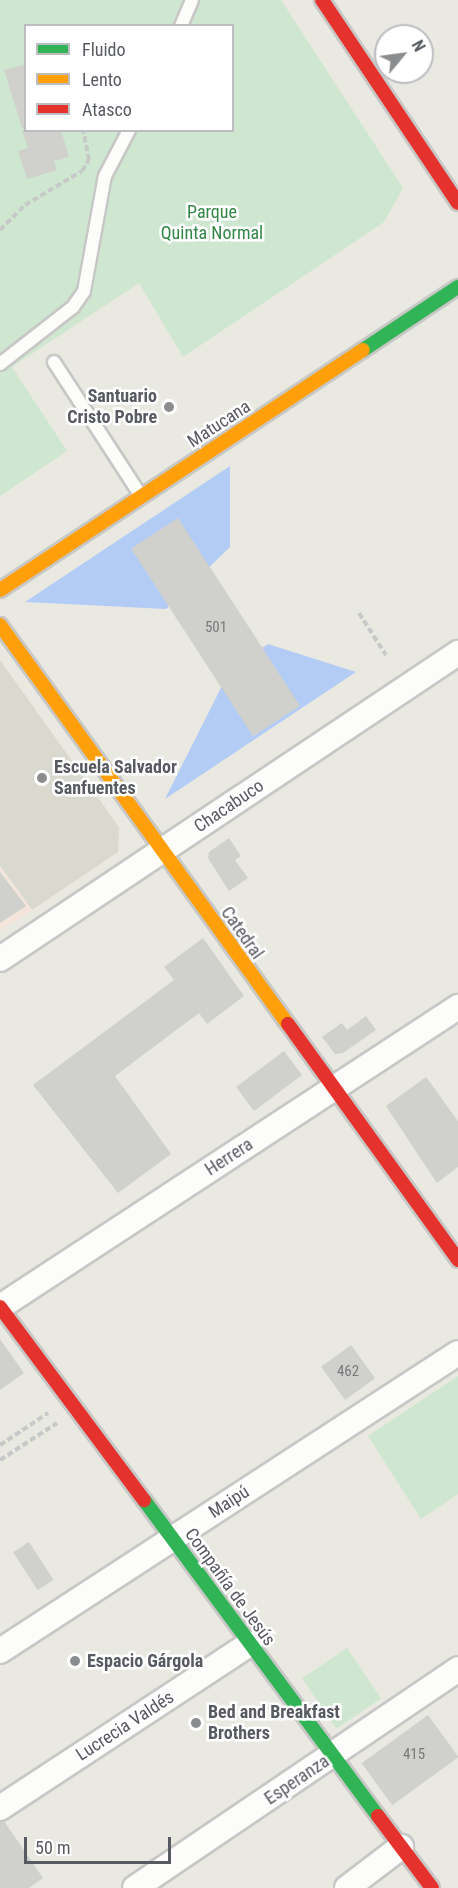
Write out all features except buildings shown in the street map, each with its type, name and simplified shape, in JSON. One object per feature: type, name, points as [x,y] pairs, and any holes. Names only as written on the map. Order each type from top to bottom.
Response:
[{"type":"main road","points":[[322,0],[458,203]]},
{"type":"main road","name":"Matucana","points":[[0,590],[458,287]]},
{"type":"main road","name":"Catedral","points":[[0,625],[331,1090],[458,1260]]},
{"type":"main road","name":"Compañía de Jesús","points":[[0,1307],[432,1888]]},
{"type":"street","name":"Chacabuco","points":[[0,959],[458,653]]},
{"type":"street","name":"Herrera","points":[[0,1307],[458,1007]]},
{"type":"street","name":"Maipú","points":[[0,1651],[458,1353]]},
{"type":"street","name":"Lucrecia Valdés","points":[[0,1808],[250,1644]]},
{"type":"street","name":"Esperanza","points":[[135,1888],[333,1756],[458,1669]]},
{"type":"street","points":[[347,1888],[401,1847]]},
{"type":"lane","points":[[182,24],[192,0]]},
{"type":"lane","points":[[0,364],[73,307],[84,291],[105,176],[128,132]]},
{"type":"lane","points":[[431,163],[453,170]]},
{"type":"lane","points":[[54,362],[141,497]]},
{"type":"path","points":[[0,230],[25,205],[82,171],[89,160],[83,132]]},
{"type":"path","points":[[359,613],[386,655]]},
{"type":"path","points":[[0,1445],[73,1405]]},
{"type":"path","points":[[0,1460],[73,1405]]},
{"type":"shaded area","name":"Escuela Salvador Sanfuentes","points":[[0,660],[119,827],[118,852],[32,910],[0,866]]},
{"type":"shaded area","points":[[0,866],[32,910],[0,931]]},
{"type":"green space","name":"Parque Quinta Normal","points":[[0,0],[281,0],[403,188],[384,222],[183,357],[139,283],[12,367],[67,451],[0,496]]},
{"type":"green space","points":[[458,1376],[458,1494],[421,1519],[368,1436]]},
{"type":"green space","points":[[347,1648],[381,1699],[336,1729],[302,1678]]},
{"type":"water","points":[[230,466],[230,547],[166,609],[25,602]]},
{"type":"water","points":[[268,644],[356,672],[165,799],[230,670]]},
{"type":"traffic: fast","points":[[363,350],[458,287]]},
{"type":"traffic: fast","points":[[144,1500],[378,1816]]},
{"type":"traffic: slow","points":[[0,590],[363,350]]},
{"type":"traffic: slow","points":[[0,625],[288,1024]]},
{"type":"traffic: jam","points":[[322,0],[458,203]]},
{"type":"traffic: jam","points":[[288,1024],[458,1260]]},
{"type":"traffic: jam","points":[[0,1307],[144,1500]]},
{"type":"traffic: jam","points":[[378,1816],[432,1888]]},
{"type":"place","name":"Santuario Cristo Pobre","points":[[169,407]]},
{"type":"place","name":"Escuela Salvador Sanfuentes","points":[[42,778]]},
{"type":"place","name":"Espacio Gárgola","points":[[75,1661]]},
{"type":"place","name":"Bed and Breakfast Brothers","points":[[196,1723]]}]
